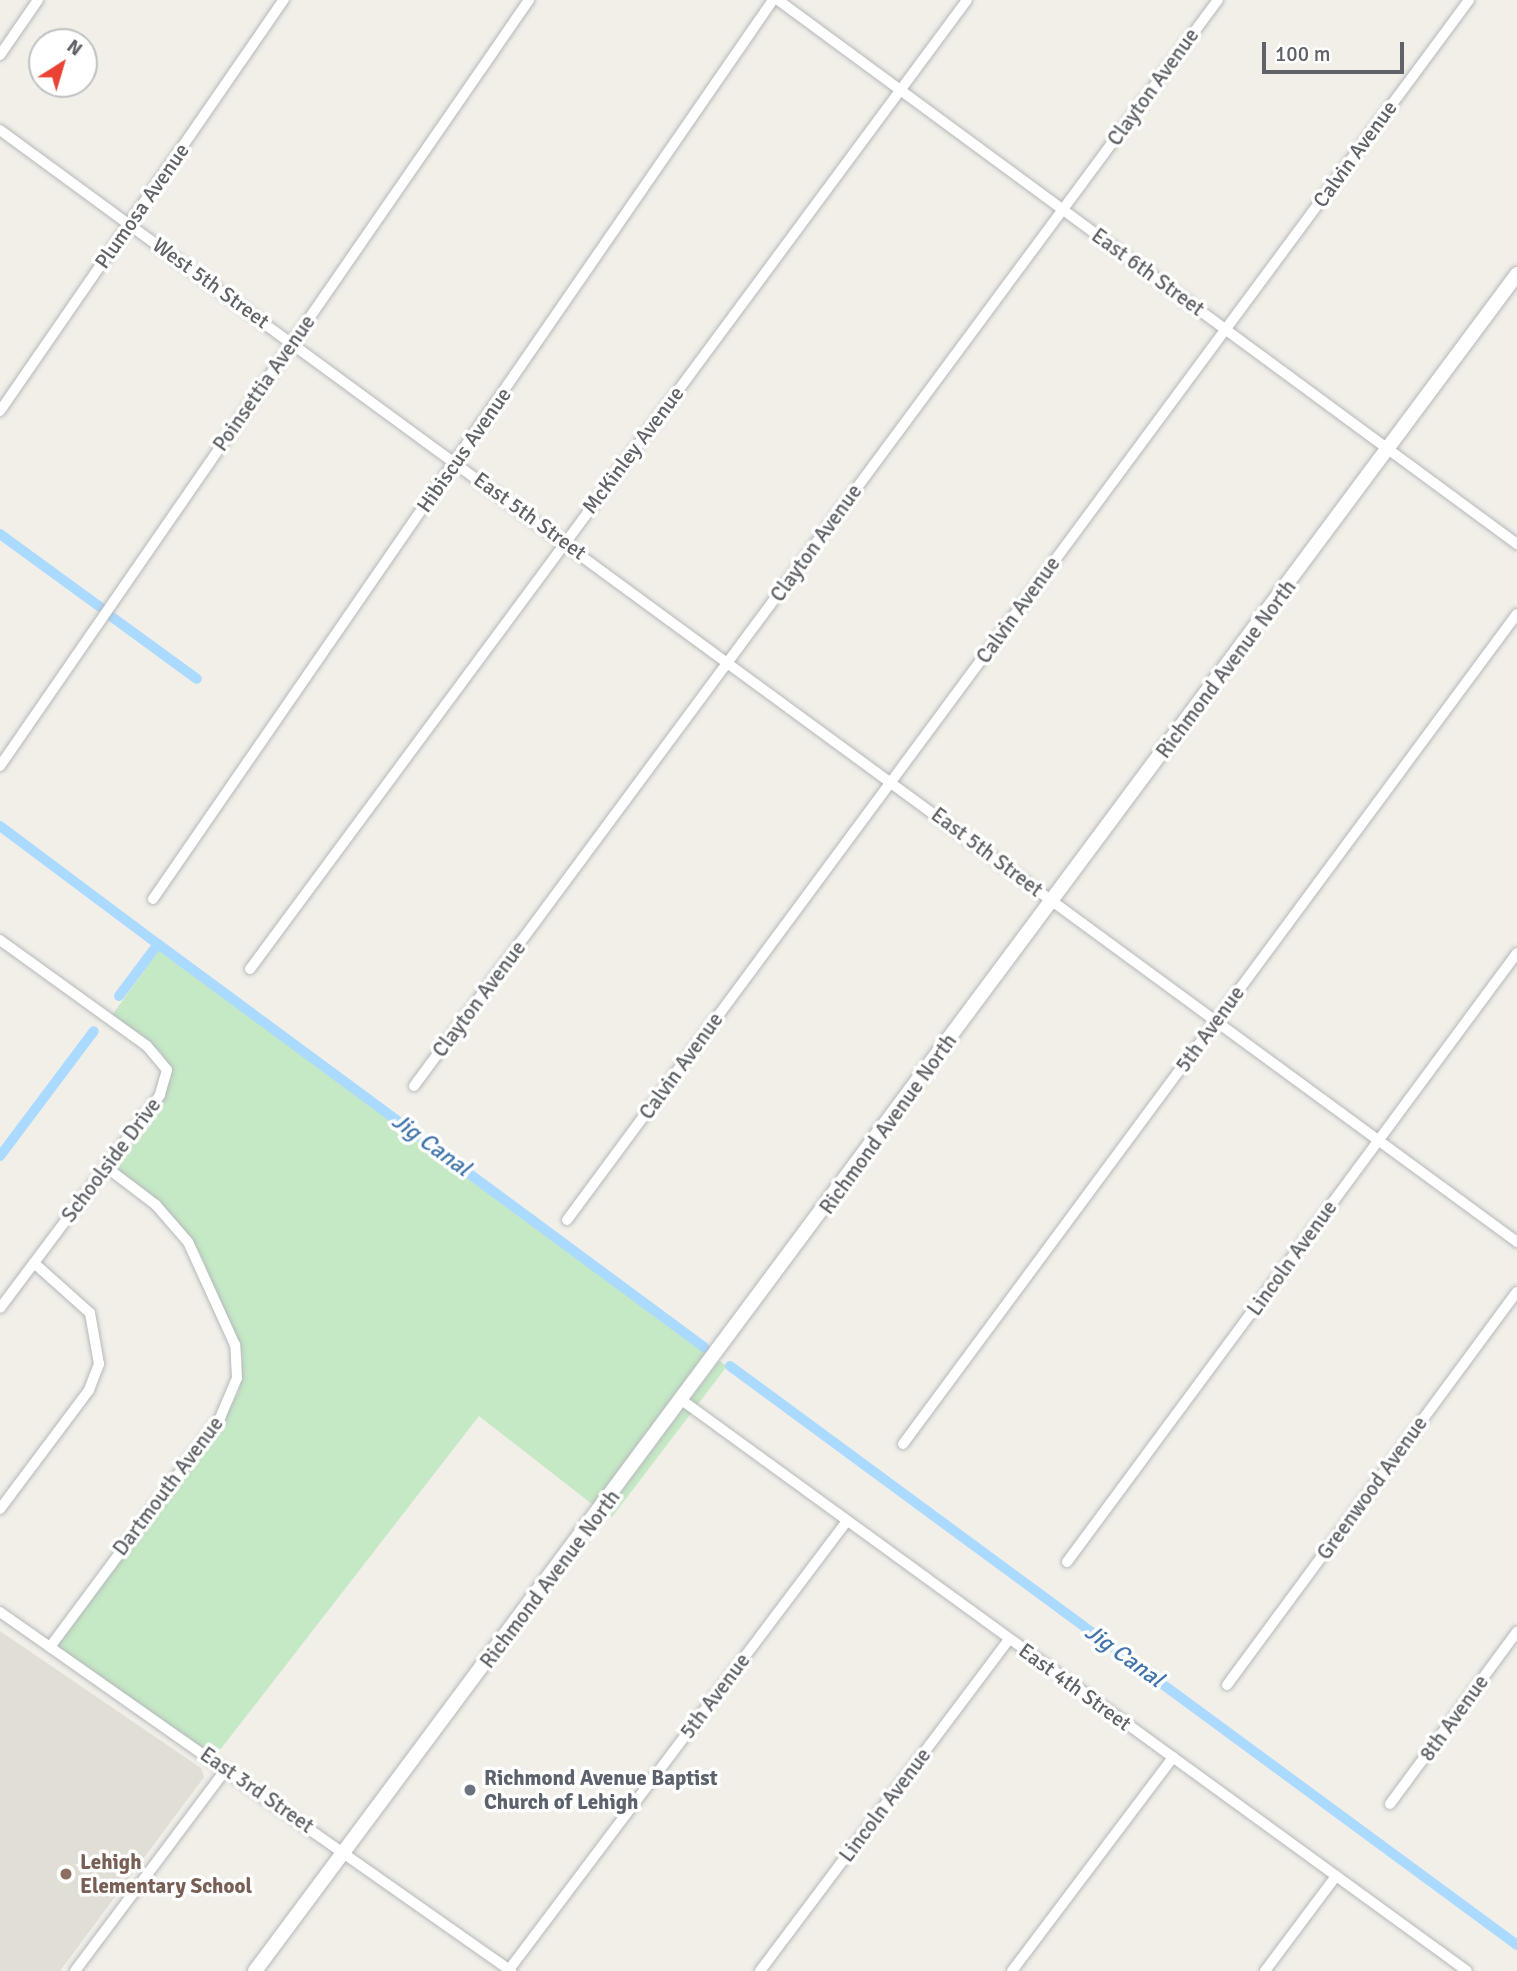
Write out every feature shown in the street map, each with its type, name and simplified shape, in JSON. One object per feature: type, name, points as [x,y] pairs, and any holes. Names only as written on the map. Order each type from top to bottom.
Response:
[{"type":"street","points":[[0,55],[38,0]]},
{"type":"street","name":"Plumosa Avenue","points":[[0,411],[284,0]]},
{"type":"street","name":"Poinsettia Avenue","points":[[0,766],[529,0]]},
{"type":"street","name":"East 6th Street","points":[[776,0],[1517,544]]},
{"type":"street","name":"Hibiscus Avenue","points":[[153,899],[776,0]]},
{"type":"street","name":"McKinley Avenue","points":[[250,969],[967,0]]},
{"type":"street","name":"Clayton Avenue","points":[[414,1086],[1218,0]]},
{"type":"street","name":"Calvin Avenue","points":[[567,1220],[1469,0]]},
{"type":"street","name":"West 5th Street","points":[[0,130],[456,462]]},
{"type":"street","name":"Richmond Avenue North","points":[[255,1971],[684,1401],[1517,274]]},
{"type":"street","name":"East 5th Street","points":[[456,462],[1517,1242]]},
{"type":"street","name":"5th Avenue","points":[[904,1444],[1517,614]]},
{"type":"street","name":"Schoolside Drive","points":[[0,940],[147,1046],[167,1070],[160,1095],[0,1308]]},
{"type":"street","name":"Lincoln Avenue","points":[[1067,1562],[1517,953]]},
{"type":"street","name":"Dartmouth Avenue","points":[[50,1647],[226,1408],[237,1361],[222,1311],[178,1227],[106,1167]]},
{"type":"street","points":[[0,1509],[89,1390],[100,1364],[90,1313],[34,1264]]},
{"type":"street","name":"Greenwood Avenue","points":[[1227,1685],[1517,1292]]},
{"type":"street","name":"East 4th Street","points":[[684,1401],[1467,1971]]},
{"type":"street","name":"5th Avenue","points":[[509,1970],[846,1521]]},
{"type":"street","name":"East 3rd Street","points":[[0,1612],[509,1970]]},
{"type":"street","name":"8th Avenue","points":[[1390,1804],[1517,1632]]},
{"type":"street","name":"Lincoln Avenue","points":[[760,1971],[1009,1639]]},
{"type":"street","points":[[1012,1971],[1173,1758]]},
{"type":"street","points":[[75,1971],[226,1769]]},
{"type":"street","points":[[1265,1971],[1336,1876]]},
{"type":"shaded area","name":"Lehigh Elementary School","points":[[0,1631],[201,1768],[204,1777],[60,1971],[0,1971]]},
{"type":"green space","points":[[164,944],[711,1355],[597,1508],[479,1416],[213,1759],[54,1649],[221,1424],[239,1391],[243,1355],[200,1253],[161,1204],[113,1166],[172,1078],[161,1052],[112,1015]]},
{"type":"green space","points":[[719,1361],[727,1366],[612,1517],[605,1513]]},
{"type":"waterway","points":[[0,534],[100,607]]},
{"type":"waterway","points":[[112,617],[197,679]]},
{"type":"waterway","name":"Jig Canal","points":[[0,826],[158,944]]},
{"type":"waterway","name":"Jig Canal","points":[[119,996],[158,944],[704,1347]]},
{"type":"waterway","name":"Jig Canal","points":[[0,1156],[94,1031]]},
{"type":"waterway","name":"Jig Canal","points":[[730,1366],[1517,1945]]},
{"type":"place","name":"Richmond Avenue Baptist Church of Lehigh","points":[[470,1790]]},
{"type":"place","name":"Lehigh Elementary School","points":[[66,1874]]}]
